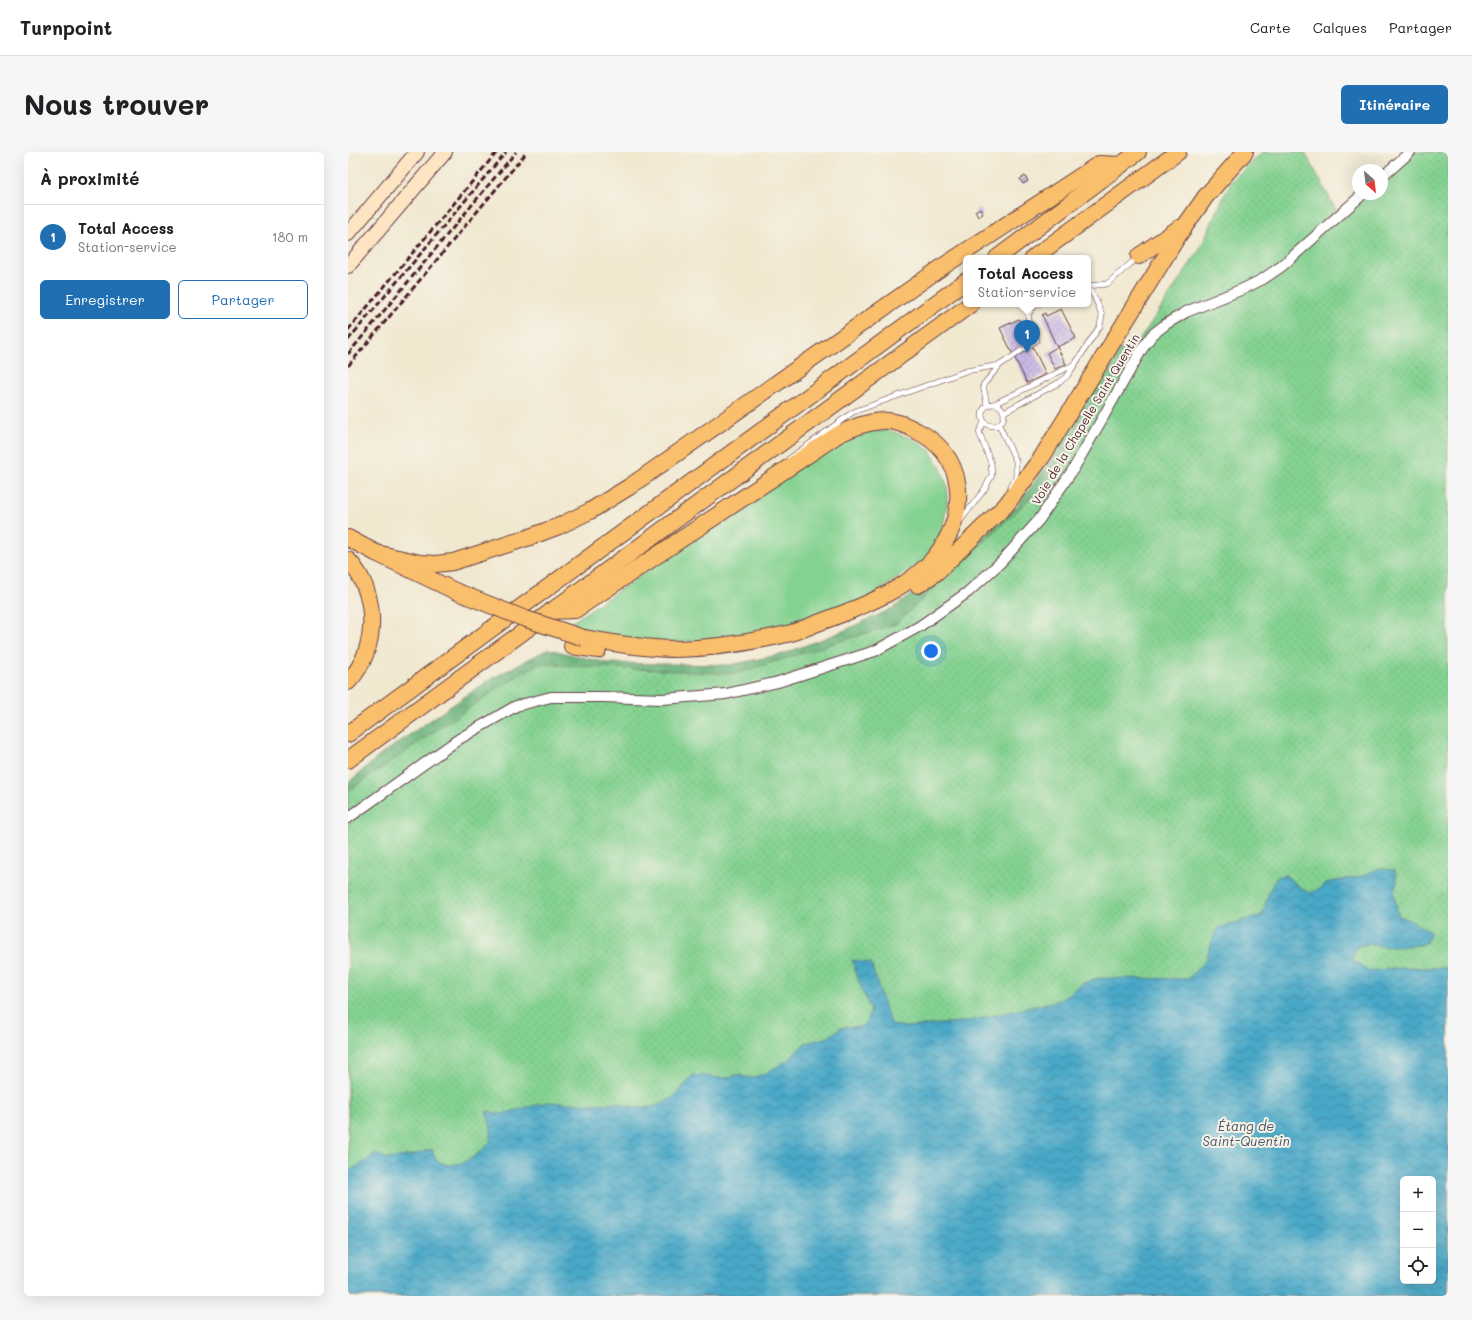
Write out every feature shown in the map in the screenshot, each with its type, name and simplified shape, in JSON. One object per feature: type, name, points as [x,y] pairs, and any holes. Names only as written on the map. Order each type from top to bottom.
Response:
[{"type":"main road","points":[[348,234],[417,152]]},
{"type":"main road","points":[[348,266],[445,152]]},
{"type":"main road","points":[[1001,255],[1138,152]]},
{"type":"main road","points":[[1037,255],[1178,152]]},
{"type":"main road","points":[[358,554],[450,594],[523,618],[578,642],[623,655],[671,658],[730,655],[792,643],[858,619],[904,594],[937,572],[1004,508],[1042,457],[1178,236],[1206,196],[1245,152]]},
{"type":"main road","points":[[358,554],[420,563],[436,564],[453,562],[559,526],[590,511],[629,487],[945,265],[1093,168],[1100,164],[1121,165]]},
{"type":"main road","points":[[1139,256],[1189,220]]},
{"type":"main road","points":[[348,734],[963,283]]},
{"type":"main road","points":[[348,760],[967,307]]},
{"type":"main road","points":[[551,611],[575,610],[839,434],[859,425],[883,421],[906,425],[926,435],[943,450],[954,470],[959,495],[957,512],[952,529],[940,550],[925,567],[890,592],[855,610],[792,632],[730,645],[676,649],[578,642]]},
{"type":"main road","points":[[348,538],[358,554],[371,605],[371,631],[365,656],[353,677],[348,682]]},
{"type":"street","points":[[1388,172],[1410,152]]},
{"type":"street","name":"Voie de la Chapelle Saint Quentin","points":[[348,818],[459,739],[516,706],[551,697],[662,699],[726,694],[778,682],[875,651],[920,626],[973,587],[1001,562],[1039,520],[1074,468],[1142,349],[1152,335],[1166,324],[1186,312],[1263,279],[1282,266],[1356,200]]},
{"type":"lane","points":[[1091,287],[1107,284],[1139,256]]},
{"type":"lane","points":[[1004,412],[1060,382],[1068,376],[1100,326],[1102,315],[1091,292]]},
{"type":"lane","points":[[987,405],[982,385],[1000,365],[1037,340],[1028,319],[1029,312],[1035,307]]},
{"type":"lane","points":[[952,529],[966,514],[984,490],[992,476],[991,463],[979,432],[984,422],[982,414],[984,408],[987,405],[994,404],[1076,364]]},
{"type":"lane","points":[[758,488],[793,455],[853,412],[966,371],[1000,365]]},
{"type":"lane","points":[[984,422],[990,426],[999,425],[1003,420],[1004,412],[1000,406],[994,404]]},
{"type":"lane","points":[[999,425],[1016,461],[1016,476],[1006,494],[1004,508]]},
{"type":"green space","points":[[1263,152],[1305,152],[1339,216],[1356,200],[1388,200],[1388,171],[1409,152],[1448,152],[1448,1296],[348,1296],[348,791],[501,686],[538,664],[735,674],[896,624],[1042,487],[1200,249],[1231,181]]},
{"type":"green space","points":[[1115,347],[1128,352],[1048,497],[926,616],[348,808],[348,783],[383,753],[489,680],[548,649],[607,663],[730,665],[783,654],[843,631],[893,608],[952,565],[1017,506],[1048,464]]},
{"type":"green space","points":[[864,431],[890,431],[915,440],[930,451],[940,467],[947,486],[947,504],[942,531],[927,558],[867,599],[761,637],[641,644],[565,627],[834,444]]},
{"type":"water","name":"Étang de Saint-Quentin","points":[[1380,868],[1395,871],[1397,882],[1394,892],[1398,915],[1431,933],[1426,942],[1421,945],[1386,947],[1366,944],[1361,945],[1357,948],[1354,954],[1353,962],[1361,964],[1367,971],[1412,967],[1448,968],[1448,1296],[348,1296],[348,1171],[365,1162],[375,1153],[387,1159],[413,1155],[432,1149],[436,1160],[447,1165],[455,1165],[472,1158],[490,1142],[491,1128],[486,1111],[502,1114],[547,1102],[587,1104],[618,1103],[634,1108],[652,1107],[674,1097],[693,1075],[724,1078],[738,1075],[752,1078],[764,1074],[788,1060],[805,1043],[829,1037],[842,1027],[861,1027],[867,1021],[871,1010],[861,988],[852,960],[871,963],[892,1025],[908,1027],[970,1021],[1061,1000],[1083,983],[1099,978],[1188,979],[1205,961],[1217,928],[1262,915],[1270,889],[1277,877],[1285,875],[1301,888],[1310,893],[1320,889],[1326,883],[1362,876]]},
{"type":"building","points":[[1025,176],[1028,181],[1023,184],[1020,179]]},
{"type":"building","points":[[980,208],[983,214],[978,217],[975,211]]},
{"type":"building","points":[[1061,309],[1076,338],[1057,347],[1042,315],[1045,313],[1046,316]]},
{"type":"building","points":[[1019,319],[1046,374],[1027,383],[1000,328]]},
{"type":"building","points":[[1057,347],[1066,364],[1055,369],[1047,353]]},
{"type":"railway","points":[[348,330],[497,152]]},
{"type":"railway","points":[[348,340],[506,152]]},
{"type":"railway","points":[[348,354],[516,152]]},
{"type":"railway","points":[[348,366],[527,152]]},
{"type":"place","name":"Total Access","points":[[1027,353]]}]
